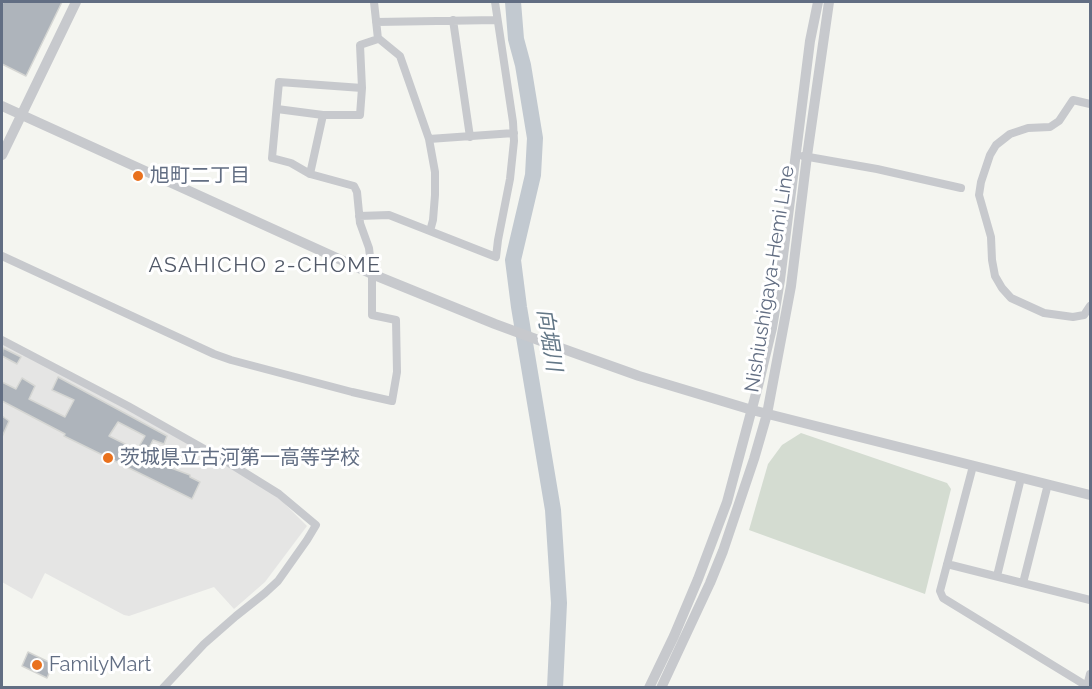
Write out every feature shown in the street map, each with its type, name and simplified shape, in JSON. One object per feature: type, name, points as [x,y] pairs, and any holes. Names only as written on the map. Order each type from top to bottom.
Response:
[{"type":"street","points":[[2,155],[76,2]]},
{"type":"street","points":[[374,2],[378,38],[400,56],[429,139],[435,172],[433,220],[430,231]]},
{"type":"street","points":[[359,216],[389,215],[496,256],[510,179],[514,133],[495,2]]},
{"type":"street","name":"Nishiushigaya-Hemi Line","points":[[661,687],[723,551],[767,414],[791,286],[810,41],[818,2]]},
{"type":"street","name":"Nishiushigaya-Hemi Line","points":[[649,687],[674,636],[712,544],[727,502],[752,410],[771,328],[829,2]]},
{"type":"street","points":[[453,20],[470,136]]},
{"type":"street","points":[[376,22],[497,20]]},
{"type":"street","points":[[277,109],[323,115],[360,115],[362,88],[360,45],[378,38]]},
{"type":"street","points":[[2,256],[231,360],[392,401],[397,372],[396,320],[372,315],[372,274],[369,248],[359,216],[357,192],[354,186],[310,174],[291,164],[272,158],[279,82],[362,88]]},
{"type":"street","points":[[1090,104],[1073,100],[1059,121],[1050,127],[1028,128],[1010,134],[996,145],[990,155],[979,195],[991,237],[995,276],[1011,298],[1044,313],[1073,317],[1084,315],[1090,306]]},
{"type":"street","points":[[2,106],[372,274],[541,342],[639,376],[752,410],[1090,495]]},
{"type":"street","points":[[310,174],[323,115]]},
{"type":"street","points":[[429,139],[514,133]]},
{"type":"street","points":[[802,155],[961,188]]},
{"type":"street","points":[[2,340],[128,406],[248,474],[279,494],[316,525],[278,581],[204,644],[163,687]]},
{"type":"street","points":[[973,466],[940,591],[943,598],[1089,687],[1090,674]]},
{"type":"street","points":[[997,576],[1021,478]]},
{"type":"street","points":[[1023,583],[1048,484]]},
{"type":"street","points":[[947,564],[1090,600]]},
{"type":"shaded area","name":"茨城県立古河第一高等学校","points":[[2,340],[162,426],[282,501],[307,526],[265,582],[234,609],[214,587],[129,616],[45,573],[32,599],[2,582]]},
{"type":"shaded area","points":[[801,433],[947,483],[951,489],[925,594],[749,530],[768,464],[782,445]]},
{"type":"building","points":[[3,2],[62,2],[26,76],[2,64]]},
{"type":"building","points":[[3,348],[21,357],[17,364],[2,356]]},
{"type":"building","points":[[58,377],[167,436],[164,444],[153,440],[146,454],[164,463],[163,465],[190,475],[200,482],[192,499],[64,436],[65,434],[2,401],[2,382],[16,389],[22,378],[35,386],[29,399],[65,417],[74,400],[52,390]],"holes":[[[118,422],[145,436],[137,450],[109,436]]]},
{"type":"building","points":[[2,416],[9,421],[2,437]]},
{"type":"building","name":"FamilyMart","points":[[28,652],[53,664],[47,678],[22,666]]},
{"type":"waterway","name":"向堀川","points":[[513,2],[516,39],[523,65],[535,138],[533,175],[513,260],[553,510],[559,603],[555,688]]},
{"type":"place","name":"旭町二丁目","points":[[138,176]]},
{"type":"place","name":"茨城県立古河第一高等学校","points":[[108,458]]},
{"type":"place","name":"FamilyMart","points":[[37,665]]},
{"type":"district","name":"ASAHICHO 2-CHOME","points":[[265,266]]}]
